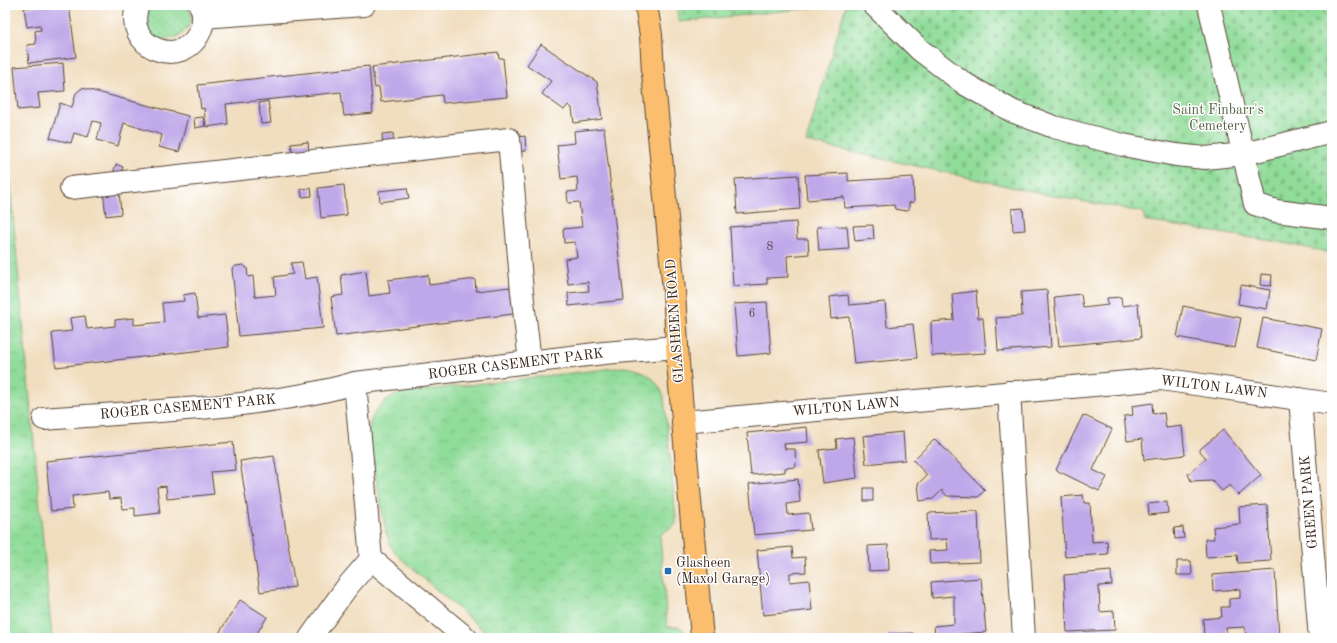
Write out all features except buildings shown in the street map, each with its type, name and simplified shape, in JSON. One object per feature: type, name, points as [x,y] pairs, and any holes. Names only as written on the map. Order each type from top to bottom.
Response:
[{"type":"main road","name":"GLASHEEN ROAD","points":[[646,5],[651,35],[653,73],[674,291],[676,347],[702,638]]},
{"type":"street","points":[[138,5],[135,18],[138,33],[147,44],[154,49],[163,52],[181,50],[194,41],[202,26],[202,11],[364,5]]},
{"type":"street","points":[[874,5],[920,50],[964,84],[1012,111],[1054,127],[1123,145],[1176,155],[1205,158],[1244,154],[1332,132]]},
{"type":"street","points":[[1209,5],[1255,204],[1276,211],[1332,218]]},
{"type":"street","points":[[71,188],[509,139],[522,292],[530,362]]},
{"type":"street","name":"ROGER CASEMENT PARK","points":[[44,419],[152,412],[248,403],[326,392],[355,383],[604,353],[676,347]]},
{"type":"street","name":"WILTON LAWN","points":[[683,422],[1164,379],[1300,399]]},
{"type":"street","points":[[310,638],[346,587],[370,559],[355,383]]},
{"type":"street","points":[[1009,392],[1024,638]]},
{"type":"street","points":[[1300,399],[1332,404]]},
{"type":"street","name":"GREEN PARK","points":[[1300,399],[1320,638]]},
{"type":"street","points":[[370,559],[466,638]]},
{"type":"green space","points":[[148,5],[187,5],[191,16],[189,25],[184,32],[176,37],[167,39],[158,38],[151,33],[145,21]]},
{"type":"green space","points":[[676,5],[838,5],[679,22]]},
{"type":"green space","name":"Saint Finbarr's Cemetery","points":[[846,5],[1332,5],[1332,253],[1284,243],[1145,221],[1143,212],[1053,196],[806,142]]},
{"type":"green space","points":[[5,156],[10,183],[52,638],[5,638]]},
{"type":"green space","points":[[623,367],[631,368],[648,375],[661,389],[664,396],[676,518],[676,524],[660,535],[667,627],[680,627],[684,631],[687,638],[492,638],[397,555],[390,544],[386,532],[368,433],[372,418],[382,404],[400,393]]},
{"type":"place","name":"Glasheen (Maxol Garage)","points":[[668,571]]}]
